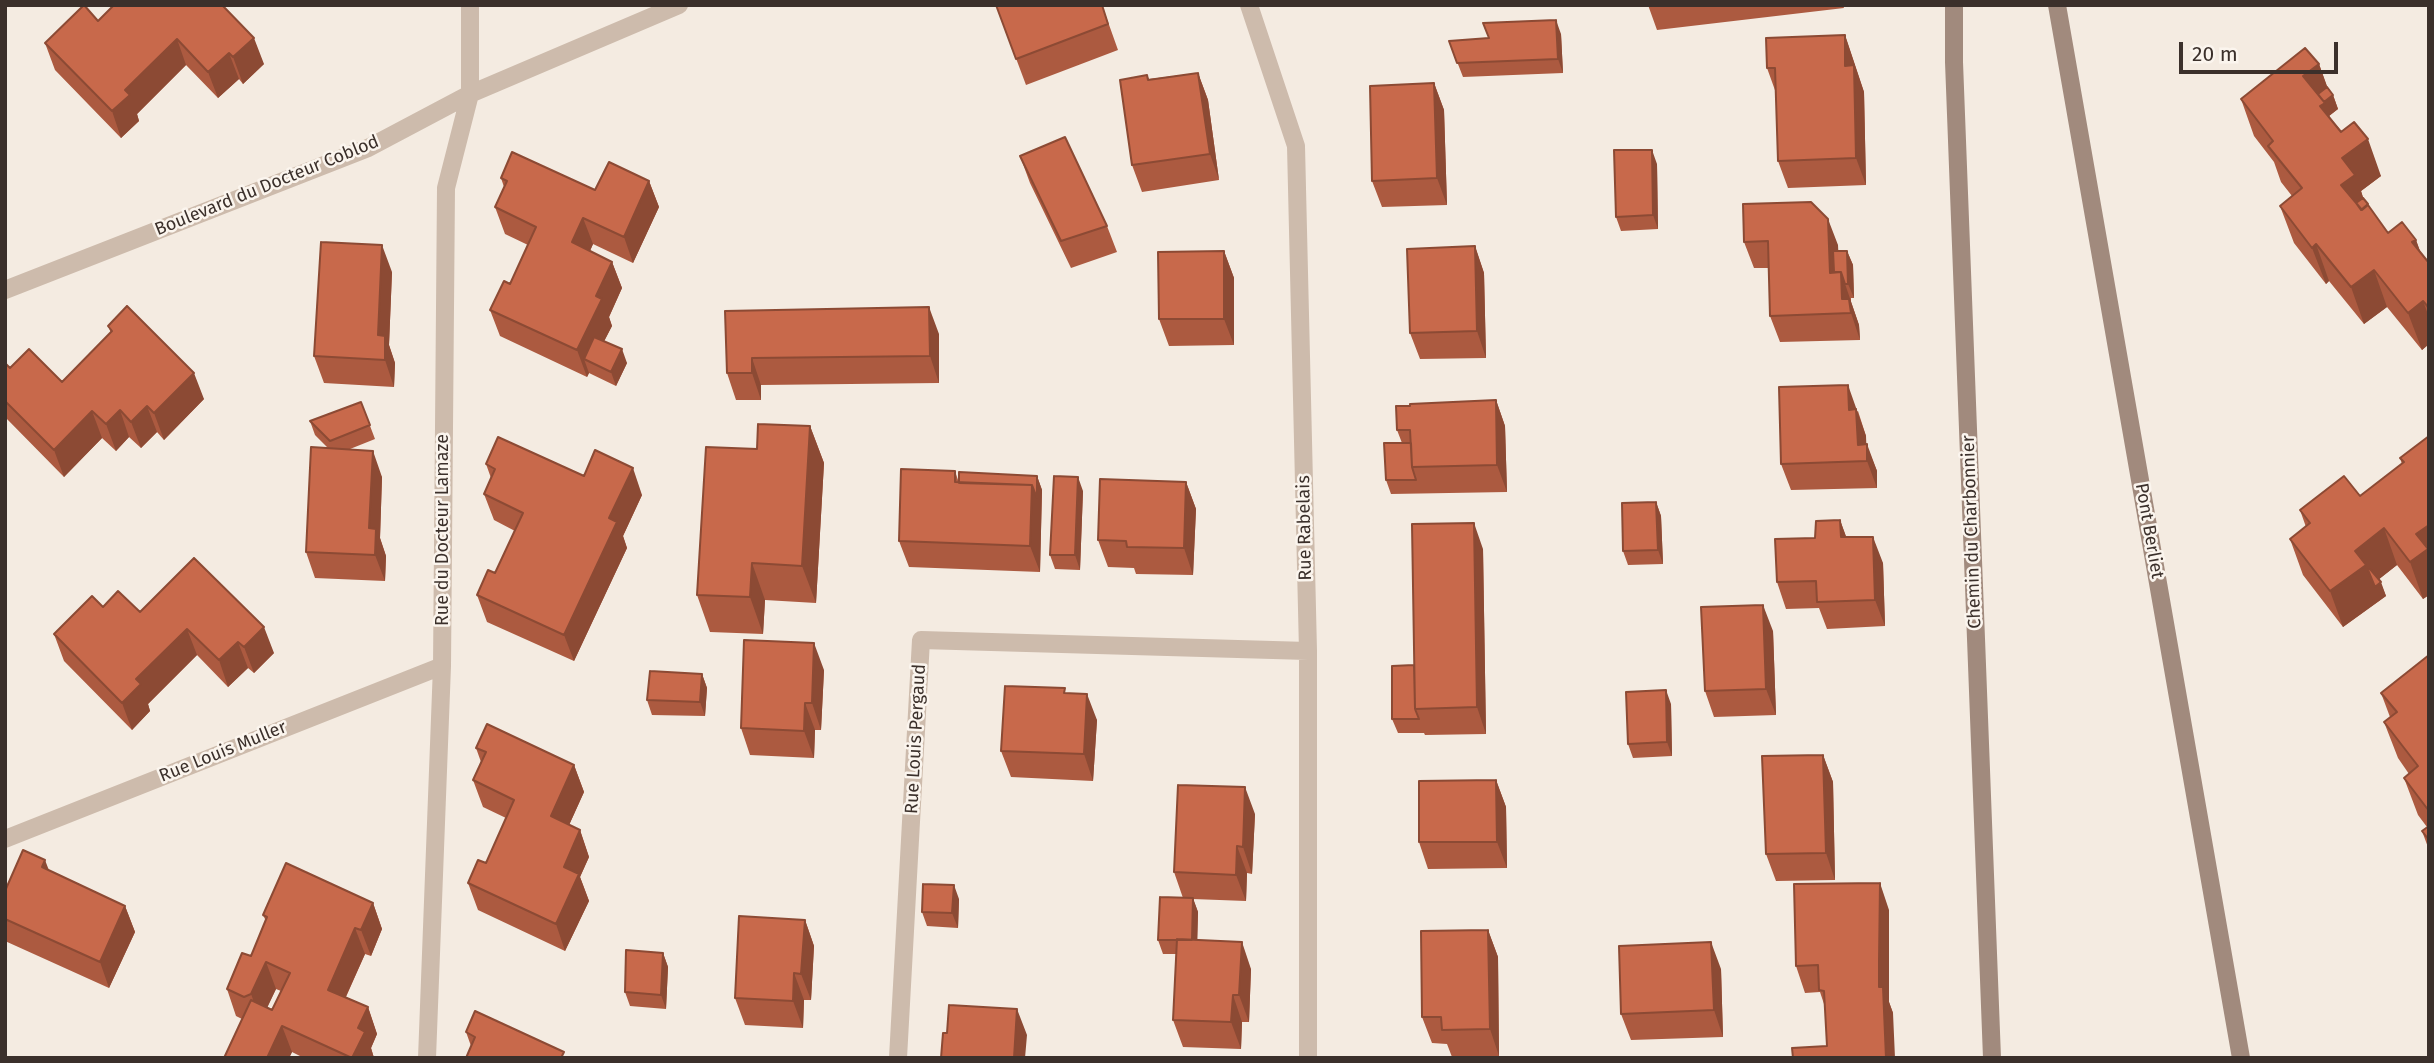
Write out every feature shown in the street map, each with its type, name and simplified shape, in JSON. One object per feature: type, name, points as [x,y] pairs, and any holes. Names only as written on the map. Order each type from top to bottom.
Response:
[{"type":"street","name":"Rue du Docteur Lamaze","points":[[427,1058],[442,666],[446,188],[470,94],[470,5]]},
{"type":"street","name":"Boulevard du Docteur Coblod","points":[[5,290],[368,148],[470,94],[679,5]]},
{"type":"street","name":"Rue Rabelais","points":[[1250,5],[1296,146],[1308,651],[1308,1058]]},
{"type":"street","name":"Chemin du Charbonnier","points":[[1954,5],[1992,1058]]},
{"type":"street","name":"Pont Berliet","points":[[2057,5],[2241,1058]]},
{"type":"street","name":"Rue Louis Pergaud","points":[[898,1058],[921,640],[1308,651]]},
{"type":"street","name":"Rue Louis Muller","points":[[5,839],[442,666]]},
{"type":"building","points":[[84,5],[98,21],[114,5],[222,5],[254,38],[233,57],[229,53],[208,72],[177,39],[125,90],[130,95],[112,111],[45,43]]},
{"type":"building","points":[[996,5],[1102,5],[1108,24],[1016,59]]},
{"type":"building","points":[[1556,20],[1558,59],[1457,63],[1449,41],[1489,38],[1483,23]]},
{"type":"building","points":[[1845,35],[1845,66],[1854,65],[1856,158],[1778,161],[1775,68],[1767,68],[1766,38]]},
{"type":"building","points":[[2305,48],[2319,64],[2303,76],[2325,103],[2320,106],[2341,132],[2354,122],[2368,139],[2342,158],[2355,175],[2341,185],[2362,210],[2368,205],[2388,233],[2402,222],[2416,240],[2412,242],[2429,263],[2429,308],[2423,301],[2408,313],[2374,270],[2351,287],[2316,244],[2312,248],[2280,206],[2302,188],[2268,146],[2273,141],[2241,99]]},
{"type":"building","points":[[1198,73],[1210,154],[1132,165],[1120,80],[1147,75],[1148,80]]},
{"type":"building","points":[[1434,83],[1437,178],[1372,181],[1370,86]]},
{"type":"building","points":[[2327,87],[2333,95],[2324,102],[2318,94]]},
{"type":"building","points":[[1065,137],[1107,226],[1061,241],[1020,156]]},
{"type":"building","points":[[1614,150],[1652,150],[1653,215],[1616,217]]},
{"type":"building","points":[[512,152],[595,190],[609,162],[649,181],[624,237],[583,218],[572,242],[612,262],[596,296],[602,299],[577,350],[490,310],[504,281],[510,284],[536,227],[495,207],[507,181],[501,178]]},
{"type":"building","points":[[2363,198],[2368,204],[2361,210],[2356,203]]},
{"type":"building","points":[[1811,202],[1828,219],[1830,273],[1841,272],[1842,299],[1849,299],[1851,313],[1770,316],[1768,241],[1744,242],[1743,204]]},
{"type":"building","points":[[321,242],[382,245],[378,335],[385,336],[385,360],[314,356]]},
{"type":"building","points":[[1475,246],[1477,331],[1410,333],[1407,249]]},
{"type":"building","points":[[1224,251],[1224,319],[1159,319],[1158,252]]},
{"type":"building","points":[[1833,251],[1847,251],[1848,284],[1845,284],[1841,272],[1834,272]]},
{"type":"building","points":[[127,306],[194,373],[154,413],[147,406],[131,422],[120,410],[106,424],[92,411],[54,450],[5,401],[5,363],[10,368],[29,349],[62,382],[112,331],[108,326]]},
{"type":"building","points":[[929,307],[930,356],[752,358],[752,373],[727,373],[725,311]]},
{"type":"building","points":[[594,337],[622,349],[611,372],[584,359]]},
{"type":"building","points":[[1848,385],[1849,410],[1856,409],[1858,445],[1867,444],[1867,461],[1781,464],[1779,387]]},
{"type":"building","points":[[1496,400],[1497,465],[1412,467],[1410,430],[1397,430],[1396,406]]},
{"type":"building","points":[[361,402],[370,425],[330,441],[310,421]]},
{"type":"building","points":[[758,424],[810,426],[802,566],[752,563],[750,597],[697,595],[706,447],[757,449]]},
{"type":"building","points":[[2429,436],[2429,525],[2416,534],[2428,549],[2410,562],[2384,528],[2355,551],[2366,565],[2330,591],[2290,539],[2310,523],[2300,510],[2344,476],[2360,496],[2404,462],[2400,458]]},
{"type":"building","points":[[498,437],[584,476],[595,450],[633,468],[609,518],[617,522],[564,635],[477,595],[488,570],[495,573],[523,513],[484,494],[495,469],[486,464]]},
{"type":"building","points":[[1384,443],[1411,443],[1412,467],[1416,480],[1386,480]]},
{"type":"building","points":[[311,447],[373,451],[369,528],[376,529],[375,555],[306,552]]},
{"type":"building","points":[[901,469],[955,471],[955,482],[1032,485],[1030,546],[899,541]]},
{"type":"building","points":[[959,472],[1037,476],[1037,498],[1032,485],[959,483]]},
{"type":"building","points":[[1054,476],[1078,477],[1075,555],[1050,555]]},
{"type":"building","points":[[1100,479],[1186,482],[1184,548],[1127,547],[1126,541],[1098,540]]},
{"type":"building","points":[[1656,502],[1658,550],[1623,551],[1622,503]]},
{"type":"building","points":[[1840,520],[1841,537],[1873,537],[1875,600],[1817,602],[1816,581],[1777,582],[1775,539],[1815,538],[1816,521]]},
{"type":"building","points":[[1474,523],[1477,707],[1415,709],[1412,524]]},
{"type":"building","points":[[194,558],[264,627],[244,647],[238,642],[219,660],[187,629],[136,679],[141,684],[122,703],[54,634],[92,596],[103,607],[118,591],[140,612]]},
{"type":"building","points":[[2368,570],[2381,582],[2375,587]]},
{"type":"building","points":[[1763,605],[1766,689],[1705,691],[1701,607]]},
{"type":"building","points":[[744,640],[814,643],[812,703],[805,703],[804,731],[741,728]]},
{"type":"building","points":[[2429,655],[2429,811],[2404,778],[2418,766],[2384,722],[2397,712],[2381,693]]},
{"type":"building","points":[[1414,665],[1415,709],[1419,719],[1392,719],[1392,666]]},
{"type":"building","points":[[650,671],[702,674],[700,702],[647,700]]},
{"type":"building","points":[[1005,686],[1065,688],[1064,693],[1087,694],[1084,754],[1001,751]]},
{"type":"building","points":[[1666,690],[1667,742],[1628,744],[1626,692]]},
{"type":"building","points":[[487,724],[574,765],[551,816],[580,830],[564,867],[579,874],[556,924],[468,883],[478,860],[486,863],[514,800],[473,780],[486,752],[476,748]]},
{"type":"building","points":[[1823,755],[1826,853],[1766,854],[1762,756]]},
{"type":"building","points":[[1496,780],[1497,842],[1419,842],[1419,781]]},
{"type":"building","points":[[1178,785],[1245,787],[1243,847],[1237,846],[1236,875],[1174,872]]},
{"type":"building","points":[[2429,826],[2429,840],[2422,831]]},
{"type":"building","points":[[23,850],[45,860],[42,867],[125,906],[100,962],[5,919],[5,891]]},
{"type":"building","points":[[286,863],[373,903],[361,930],[355,928],[328,990],[368,1007],[358,1028],[365,1032],[352,1058],[282,1026],[267,1058],[224,1058],[251,1000],[272,1010],[290,973],[266,962],[251,994],[244,997],[227,989],[242,953],[251,956],[267,917],[263,915]]},
{"type":"building","points":[[1880,883],[1879,987],[1883,987],[1886,1058],[1793,1058],[1792,1048],[1827,1046],[1824,991],[1819,990],[1818,965],[1796,966],[1794,884]]},
{"type":"building","points":[[923,884],[954,885],[952,913],[922,912]]},
{"type":"building","points":[[1160,897],[1193,898],[1192,940],[1158,940]]},
{"type":"building","points":[[739,916],[805,920],[801,974],[794,973],[793,1001],[735,998]]},
{"type":"building","points":[[1488,930],[1490,1029],[1442,1030],[1441,1017],[1422,1017],[1421,931]]},
{"type":"building","points":[[1177,939],[1242,942],[1239,995],[1233,995],[1231,1022],[1173,1020]]},
{"type":"building","points":[[1711,942],[1714,1010],[1621,1014],[1619,946]]},
{"type":"building","points":[[626,950],[663,953],[661,995],[625,992]]},
{"type":"building","points":[[949,1005],[1017,1009],[1014,1058],[941,1058],[943,1033],[947,1033]]},
{"type":"building","points":[[475,1011],[564,1052],[561,1058],[466,1058],[475,1037],[466,1032]]}]
